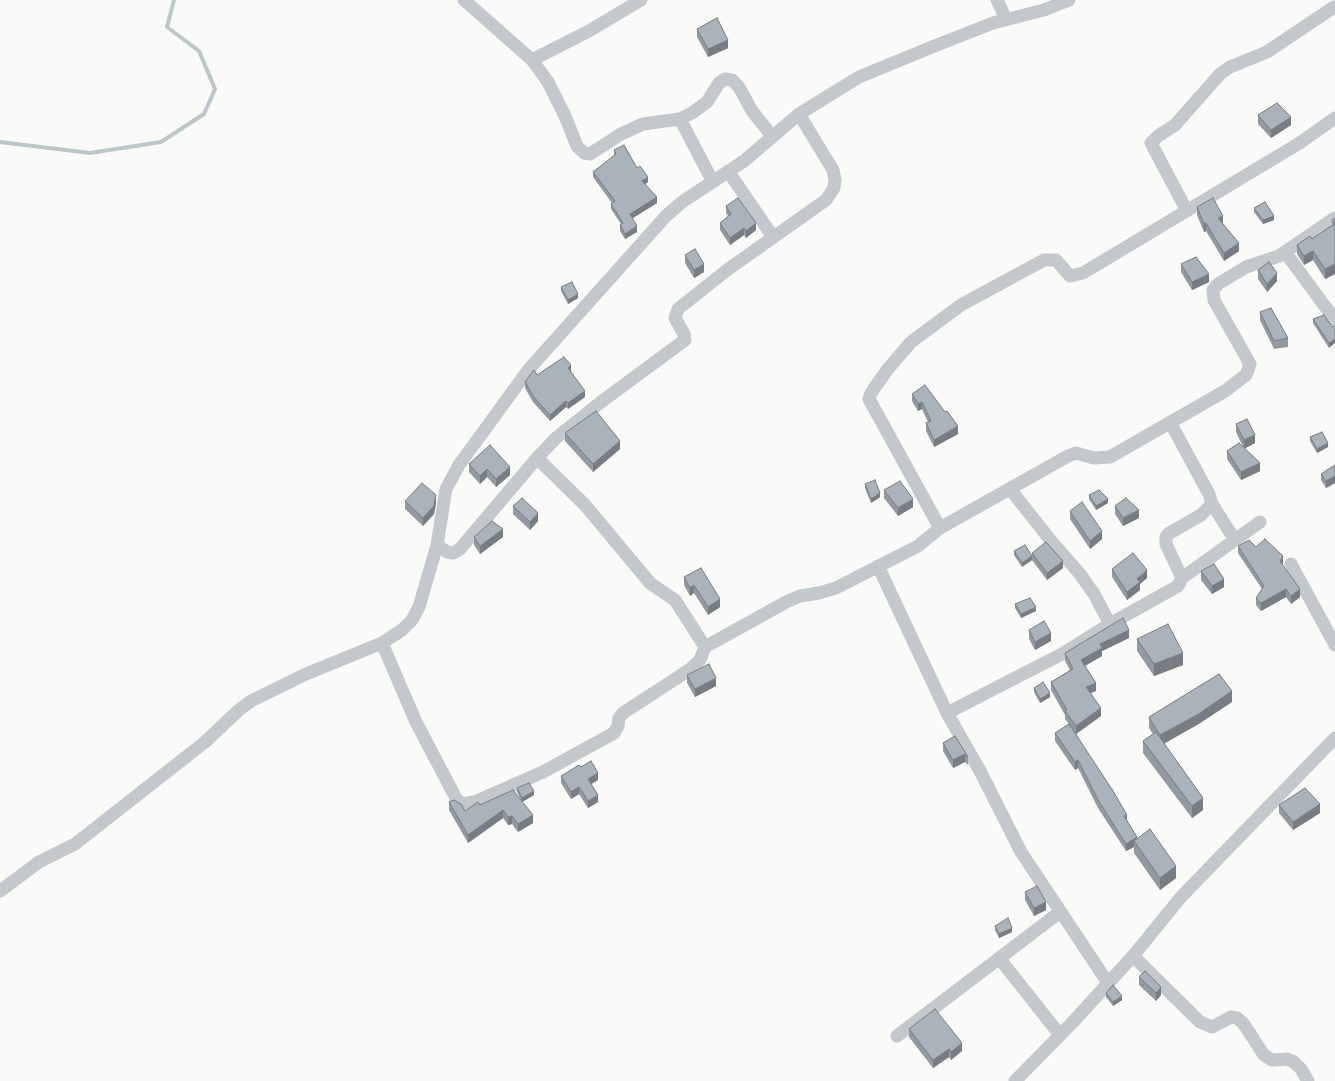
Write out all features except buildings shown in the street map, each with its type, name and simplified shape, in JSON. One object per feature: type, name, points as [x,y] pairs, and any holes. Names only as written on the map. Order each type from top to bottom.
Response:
[{"type":"street","points":[[464,0],[532,60],[548,82],[565,116],[577,146],[584,153],[590,154],[621,134],[643,124],[680,119],[702,106],[719,83],[725,80],[732,80],[739,87],[752,111],[772,136]]},
{"type":"street","points":[[532,60],[589,31],[641,0]]},
{"type":"street","points":[[997,0],[1006,19]]},
{"type":"street","points":[[0,891],[39,862],[75,844],[204,742],[251,701],[306,674],[382,643],[402,630],[412,620],[419,607],[437,545],[446,489],[459,465],[528,369],[666,216],[682,202],[713,182],[760,148],[799,114],[859,77],[1006,19],[1044,10],[1069,0]]},
{"type":"street","points":[[1187,211],[1151,144],[1158,136],[1175,125],[1220,74],[1230,67],[1267,52],[1333,5]]},
{"type":"street","points":[[437,545],[447,552],[453,553],[460,549],[537,458],[556,438],[601,402],[682,343],[685,337],[676,318],[678,309],[727,270],[826,200],[834,188],[835,180],[833,170],[799,114]]},
{"type":"street","points":[[940,528],[869,399],[870,393],[911,342],[960,305],[1044,260],[1056,260],[1066,274],[1076,276],[1298,144],[1335,118]]},
{"type":"street","points":[[680,119],[713,182]]},
{"type":"street","points":[[728,171],[773,237]]},
{"type":"street","points":[[382,643],[416,722],[458,800],[463,804],[477,801],[543,772],[614,732],[618,726],[618,718],[623,713],[689,670],[700,660],[705,647],[788,601],[800,596],[836,588],[918,546],[940,528],[1068,456],[1076,453],[1102,459],[1110,457],[1240,382],[1249,369],[1248,358],[1214,300],[1213,290],[1218,284],[1246,267],[1271,259],[1286,252],[1335,218]]},
{"type":"street","points":[[1286,252],[1318,300],[1335,320]]},
{"type":"street","points":[[1170,422],[1209,494],[1212,504],[1235,540]]},
{"type":"street","points":[[537,458],[585,505],[650,583],[675,600],[705,647]]},
{"type":"street","points":[[1010,489],[1052,542],[1080,574],[1094,594],[1110,624]]},
{"type":"street","points":[[1182,578],[1166,544],[1166,537],[1168,534],[1200,515],[1212,504]]},
{"type":"street","points":[[947,713],[1062,654],[1110,624],[1171,591],[1178,586],[1182,578],[1260,522]]},
{"type":"street","points":[[1291,564],[1335,646]]},
{"type":"street","points":[[878,566],[947,713],[979,769],[1021,852],[1108,983]]},
{"type":"street","points":[[1015,1081],[1133,956],[1181,897],[1335,738]]},
{"type":"street","points":[[897,1036],[1060,912]]},
{"type":"street","points":[[1133,956],[1200,1022],[1212,1027],[1231,1017],[1237,1018],[1243,1023],[1264,1055],[1272,1060],[1287,1059],[1294,1062],[1301,1069],[1308,1081]]},
{"type":"street","points":[[999,958],[1060,1035]]},
{"type":"waterway","points":[[0,142],[90,153],[161,142],[204,114],[215,89],[199,51],[167,27],[174,0]]}]
